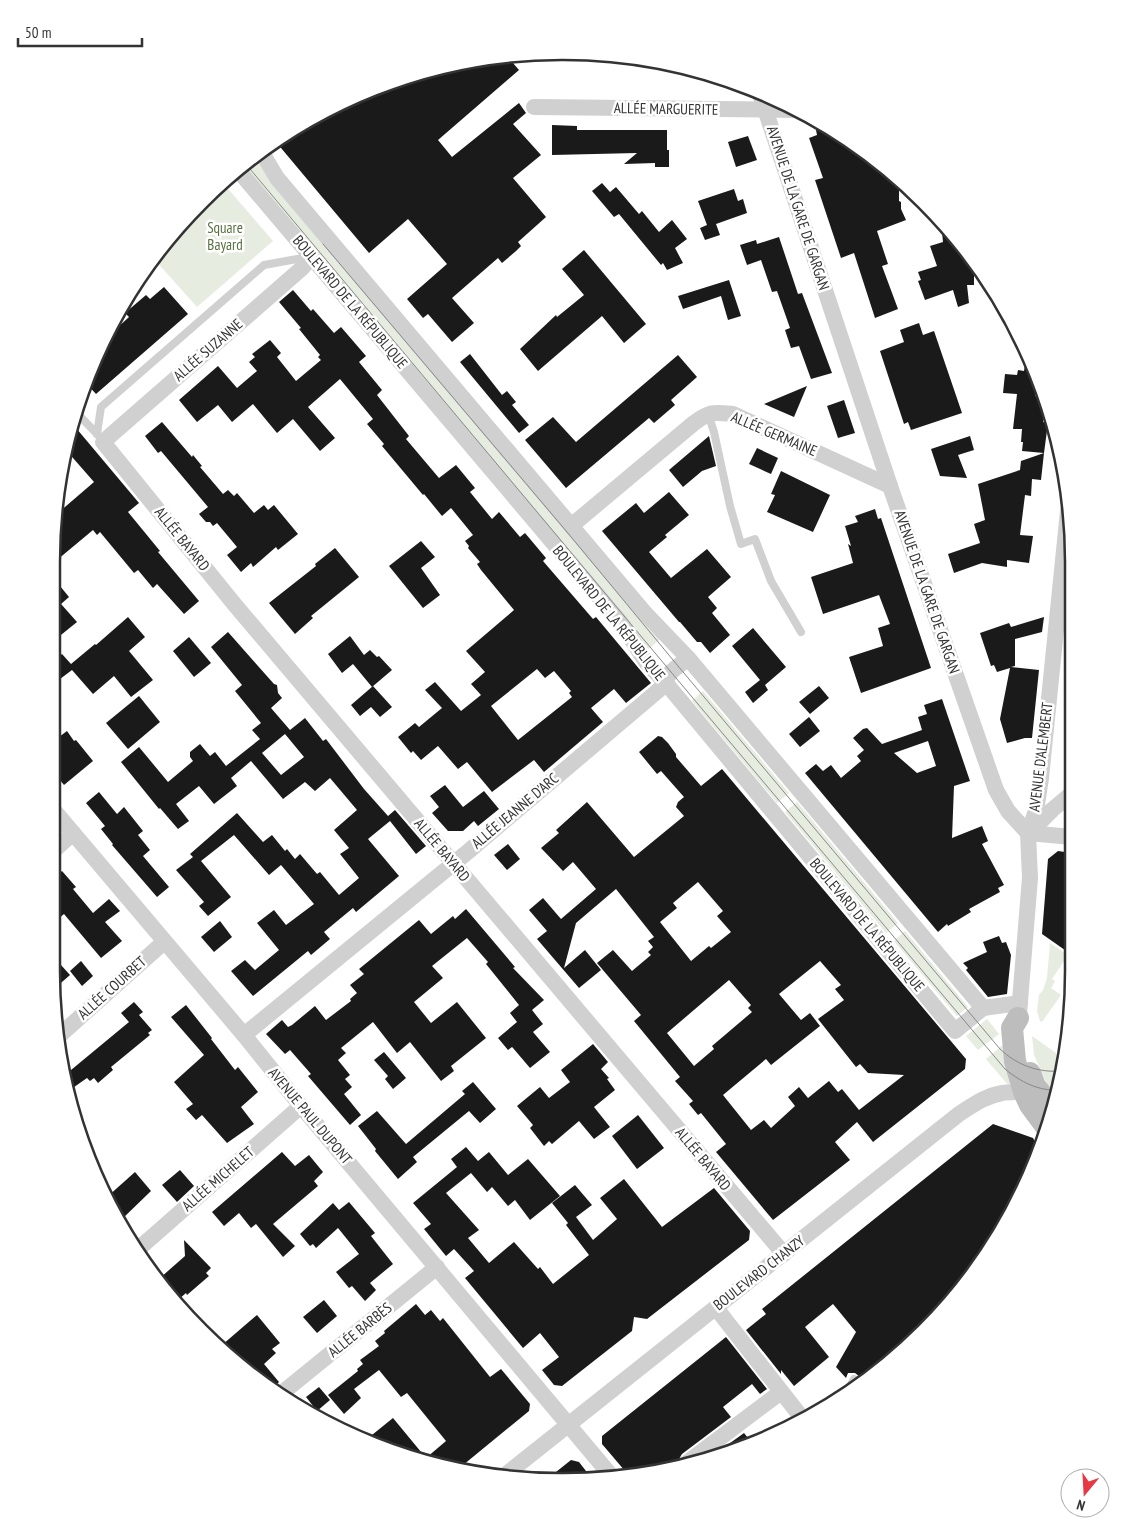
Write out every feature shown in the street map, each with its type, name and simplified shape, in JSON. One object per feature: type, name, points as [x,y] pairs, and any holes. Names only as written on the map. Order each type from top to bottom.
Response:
[{"type":"street","name":"AVENUE DE LA GARE DE GARGAN","points":[[763,102],[890,486],[996,790],[1008,811],[1028,834]]},
{"type":"street","name":"ALLÉE MARGUERITE","points":[[534,107],[781,110]]},
{"type":"street","name":"BOULEVARD DE LA RÉPUBLIQUE","points":[[243,176],[615,616],[646,662],[665,682],[955,1031],[983,1008],[688,658],[644,612],[277,178],[265,158]]},
{"type":"street","name":"ALLÉE SUZANNE","points":[[100,438],[301,269],[312,257]]},
{"type":"street","name":"ALLÉE GERMAINE","points":[[708,414],[713,412],[733,414],[890,486]]},
{"type":"street","points":[[571,526],[694,423],[708,414]]},
{"type":"street","name":"ALLÉE BAYARD","points":[[100,438],[235,605],[784,1254]]},
{"type":"street","name":"AVENUE D'ALEMBERT","points":[[1028,834],[1036,811],[1041,778],[1064,546]]},
{"type":"street","name":"ALLÉE JEANNE D'ARC","points":[[244,1035],[660,689],[670,672],[688,658]]},
{"type":"street","points":[[1042,1121],[1030,1105],[1031,1091],[1024,1033],[1019,1011],[1030,878],[1028,834],[1065,799]]},
{"type":"street","name":"AVENUE PAUL DUPONT","points":[[60,818],[244,1035],[301,1106],[607,1471]]},
{"type":"street","points":[[60,845],[73,834]]},
{"type":"street","points":[[1028,834],[1065,837]]},
{"type":"street","name":"ALLÉE COURBET","points":[[64,1032],[164,942]]},
{"type":"street","points":[[983,1008],[1019,1011]]},
{"type":"street","points":[[1031,1091],[1047,1104]]},
{"type":"street","name":"BOULEVARD CHANZY","points":[[511,1470],[959,1114],[986,1097],[1003,1092],[1031,1091]]},
{"type":"street","name":"ALLÉE MICHELET","points":[[142,1246],[301,1106]]},
{"type":"street","name":"ALLÉE BARBÈS","points":[[286,1390],[437,1267]]},
{"type":"street","points":[[716,1308],[799,1414]]},
{"type":"street","points":[[698,1454],[781,1392]]},
{"type":"lane","points":[[100,438],[101,407],[264,264],[312,257]]},
{"type":"lane","points":[[708,414],[741,544],[755,539],[771,582],[801,632]]},
{"type":"lane","points":[[82,418],[100,438]]},
{"type":"green space","points":[[262,161],[663,637],[645,652],[246,173]]},
{"type":"green space","name":"Square Bayard","points":[[227,188],[273,241],[197,307],[159,264],[207,207]]},
{"type":"green space","points":[[703,691],[789,793],[777,803],[692,701]]},
{"type":"green space","points":[[797,802],[898,923],[886,933],[785,812]]},
{"type":"green space","points":[[905,931],[968,1007],[957,1016],[894,941]]},
{"type":"green space","points":[[1050,943],[1065,953],[1065,960],[1052,979],[1055,981],[1051,988],[1061,995],[1042,1022],[1037,1011],[1039,995],[1047,978]]},
{"type":"green space","points":[[987,1019],[999,1034],[978,1050],[966,1036]]},
{"type":"green space","points":[[1032,1036],[1056,1053],[1057,1059],[1050,1091],[1034,1055]]},
{"type":"green space","points":[[1004,1044],[1011,1083],[1008,1085],[986,1059]]},
{"type":"building","points":[[513,63],[519,70],[438,140],[452,157],[519,103],[526,113],[513,124],[541,155],[513,178],[546,217],[518,242],[521,246],[516,251],[502,263],[498,258],[452,298],[474,323],[452,342],[428,314],[423,318],[407,299],[447,264],[408,219],[369,253],[280,147],[311,127],[370,98],[432,77]]},
{"type":"building","points":[[552,125],[577,126],[577,130],[667,130],[669,167],[655,167],[655,163],[624,164],[637,153],[552,155]]},
{"type":"building","points":[[816,130],[842,145],[899,190],[899,201],[901,202],[901,209],[906,220],[877,231],[888,264],[882,266],[898,309],[875,318],[854,253],[841,258],[815,180],[823,178],[809,138],[817,135]]},
{"type":"building","points":[[748,136],[757,160],[736,167],[728,142]]},
{"type":"building","points":[[602,183],[610,192],[616,187],[639,214],[642,211],[659,232],[672,220],[687,239],[675,248],[683,263],[667,270],[663,263],[661,265],[619,214],[614,217],[592,191]]},
{"type":"building","points":[[734,189],[738,201],[743,199],[747,213],[716,224],[720,235],[705,240],[700,228],[707,225],[698,201]]},
{"type":"building","points":[[942,234],[974,275],[974,285],[967,285],[969,303],[958,307],[953,290],[925,300],[918,281],[921,280],[918,272],[937,266],[930,246],[943,242]]},
{"type":"building","points":[[779,237],[798,294],[802,293],[832,373],[811,379],[799,346],[791,348],[785,330],[790,328],[777,291],[772,292],[761,260],[747,265],[740,245],[756,240],[757,244]]},
{"type":"building","points":[[584,250],[646,324],[624,343],[602,316],[538,371],[520,349],[556,315],[557,317],[584,295],[562,269]]},
{"type":"building","points":[[729,280],[741,316],[728,320],[721,296],[683,309],[678,296]]},
{"type":"building","points":[[164,287],[188,314],[96,394],[91,389],[98,370],[119,326],[129,317],[126,314],[127,312],[146,295],[150,299]]},
{"type":"building","points":[[293,290],[334,333],[341,327],[366,356],[359,362],[382,390],[377,395],[409,436],[406,439],[439,478],[456,465],[475,488],[470,492],[492,519],[499,512],[520,537],[525,533],[546,558],[543,561],[593,619],[596,617],[651,683],[626,703],[614,689],[591,708],[603,722],[544,772],[534,760],[492,792],[467,762],[458,769],[438,746],[421,760],[413,751],[411,753],[398,737],[415,723],[419,727],[442,708],[425,690],[435,682],[461,711],[481,695],[471,684],[485,672],[466,651],[514,610],[481,570],[477,564],[480,562],[468,548],[469,546],[465,541],[473,535],[451,508],[442,516],[423,495],[382,446],[384,444],[367,424],[373,419],[340,379],[308,407],[335,438],[320,451],[293,419],[277,433],[253,404],[232,422],[218,405],[197,422],[179,400],[218,366],[237,388],[257,371],[249,362],[255,357],[252,354],[270,340],[281,353],[277,357],[296,381],[321,360],[318,357],[320,355],[299,329],[301,328],[279,302]],"holes":[[[537,669],[545,678],[554,671],[571,691],[569,693],[572,697],[518,740],[491,706]]]},
{"type":"building","points":[[919,323],[923,335],[934,331],[962,413],[911,430],[908,422],[904,424],[880,351],[904,342],[900,330]]},
{"type":"building","points":[[470,354],[502,395],[507,391],[516,402],[512,405],[529,425],[519,433],[460,362]]},
{"type":"building","points":[[678,355],[697,377],[671,400],[675,405],[654,423],[649,418],[566,488],[525,440],[553,417],[576,442]]},
{"type":"building","points":[[1025,366],[1047,429],[1044,453],[1022,451],[1022,429],[1013,429],[1017,394],[1003,393],[1005,374],[1017,375],[1018,370],[1024,371]]},
{"type":"building","points":[[807,386],[794,417],[764,404]]},
{"type":"building","points":[[844,400],[855,433],[838,438],[827,406]]},
{"type":"building","points":[[162,422],[192,457],[193,455],[202,466],[200,467],[223,494],[228,490],[234,496],[237,493],[254,513],[264,505],[268,510],[274,505],[298,534],[278,550],[276,547],[253,567],[251,563],[241,572],[227,555],[237,547],[217,523],[213,526],[210,522],[206,522],[199,514],[208,507],[161,451],[158,453],[145,436]]},
{"type":"building","points":[[78,430],[139,503],[128,512],[199,601],[184,614],[157,584],[153,588],[138,570],[134,573],[100,532],[97,535],[93,530],[60,557],[63,509],[94,482],[72,456]]},
{"type":"building","points":[[709,436],[716,466],[702,471],[683,487],[669,470]]},
{"type":"building","points":[[970,436],[974,450],[958,455],[967,478],[940,476],[931,449]]},
{"type":"building","points":[[757,448],[778,458],[771,474],[749,464]]},
{"type":"building","points":[[1044,453],[1041,480],[1032,479],[1031,496],[1025,495],[1020,535],[1033,536],[1029,563],[1007,560],[1007,567],[982,563],[954,573],[948,554],[980,543],[974,524],[985,520],[978,484],[1020,470],[1021,461]]},
{"type":"building","points":[[781,471],[830,495],[813,532],[767,512],[775,495],[771,494]]},
{"type":"building","points":[[669,492],[689,515],[665,535],[667,537],[649,552],[671,578],[707,549],[731,577],[708,597],[717,608],[712,613],[730,635],[710,653],[679,622],[602,531],[636,503],[644,513]]},
{"type":"building","points":[[875,509],[878,519],[881,518],[931,668],[861,693],[849,657],[883,646],[878,628],[890,624],[879,595],[823,614],[811,577],[853,563],[848,544],[851,546],[845,526],[858,522],[855,516]]},
{"type":"building","points":[[421,541],[435,557],[421,568],[440,595],[423,608],[389,566]]},
{"type":"building","points":[[335,548],[359,577],[311,616],[313,618],[295,634],[269,603],[316,566],[315,564]]},
{"type":"building","points":[[60,586],[69,597],[61,604],[77,622],[60,636]]},
{"type":"building","points":[[128,617],[145,637],[129,651],[153,680],[131,697],[114,676],[93,694],[72,670],[60,679],[60,656],[62,654],[71,664]]},
{"type":"building","points":[[1044,617],[1042,632],[1015,639],[1015,666],[1011,667],[1039,670],[1032,738],[1007,743],[1000,719],[1010,668],[997,672],[994,665],[991,666],[980,633],[1009,623],[1011,627]]},
{"type":"building","points":[[753,628],[786,667],[765,685],[768,690],[753,703],[745,692],[760,680],[732,646]]},
{"type":"building","points":[[228,632],[274,684],[277,685],[278,693],[282,698],[271,708],[290,730],[305,718],[323,741],[326,739],[364,789],[388,816],[395,810],[426,846],[416,854],[390,821],[368,839],[399,876],[356,912],[353,908],[324,932],[330,939],[311,955],[308,951],[253,996],[231,971],[245,960],[255,970],[279,950],[257,923],[274,910],[286,925],[314,904],[281,865],[269,875],[234,835],[201,861],[231,897],[208,916],[199,906],[204,902],[176,870],[193,857],[190,854],[237,813],[263,842],[272,835],[285,851],[287,849],[295,859],[300,854],[317,874],[320,872],[339,895],[359,878],[340,854],[349,848],[334,830],[357,810],[330,778],[315,791],[305,782],[283,799],[251,761],[231,778],[237,786],[214,804],[199,786],[176,804],[189,821],[178,829],[159,809],[121,762],[139,747],[168,782],[193,761],[190,757],[190,752],[200,744],[210,756],[215,752],[226,766],[260,739],[252,730],[261,723],[235,691],[242,685],[211,647]],"holes":[[[285,734],[304,757],[281,775],[262,753]]]},
{"type":"building","points":[[350,636],[364,655],[370,650],[377,657],[379,656],[392,670],[372,687],[353,664],[342,673],[328,654]]},
{"type":"building","points":[[189,637],[211,663],[194,677],[173,651]]},
{"type":"building","points":[[373,686],[392,707],[380,717],[371,707],[360,716],[351,705]]},
{"type":"building","points":[[819,686],[829,698],[810,714],[799,702]]},
{"type":"building","points":[[139,696],[160,722],[128,749],[106,723]]},
{"type":"building","points":[[942,699],[970,781],[954,786],[952,838],[982,826],[988,841],[982,844],[1004,885],[998,888],[1000,892],[969,909],[971,912],[948,926],[947,924],[938,932],[805,773],[816,764],[823,771],[831,765],[841,778],[861,761],[857,756],[864,750],[853,738],[863,729],[867,728],[882,744],[922,730],[918,717],[927,714],[924,705]],"holes":[[[928,741],[936,766],[917,773],[894,753]]]},
{"type":"building","points":[[809,717],[820,731],[800,747],[789,734]]},
{"type":"building","points":[[67,731],[93,761],[64,785],[60,780],[60,736]]},
{"type":"building","points":[[658,736],[662,737],[676,754],[676,757],[701,786],[722,769],[966,1059],[965,1069],[873,1142],[857,1122],[835,1142],[850,1160],[773,1220],[716,1152],[726,1144],[701,1113],[698,1115],[689,1104],[693,1101],[675,1081],[680,1077],[634,1021],[641,1015],[597,963],[613,950],[632,971],[651,955],[648,952],[653,947],[648,941],[654,937],[616,889],[576,923],[564,968],[585,950],[601,970],[579,988],[537,939],[547,931],[529,910],[543,898],[561,919],[596,889],[573,862],[563,871],[541,848],[559,833],[556,830],[587,802],[634,857],[684,816],[676,807],[678,802],[684,797],[661,771],[657,774],[639,752]],"holes":[[[698,882],[723,911],[717,916],[731,932],[711,948],[709,946],[691,961],[660,922],[677,908],[673,903]],[[820,961],[841,985],[835,989],[844,1000],[818,1019],[856,1067],[860,1064],[868,1073],[904,1075],[859,1110],[842,1089],[838,1092],[829,1081],[808,1098],[799,1087],[788,1097],[795,1106],[771,1128],[764,1120],[751,1130],[723,1095],[766,1059],[771,1065],[820,1026],[810,1013],[801,1020],[779,994]],[[729,980],[751,1005],[748,1008],[752,1012],[712,1046],[714,1049],[694,1066],[667,1033]]]},
{"type":"building","points":[[445,785],[463,807],[484,791],[499,809],[478,826],[474,821],[463,831],[448,831],[432,813],[439,807],[430,796]]},
{"type":"building","points":[[99,792],[117,814],[124,807],[143,831],[138,835],[150,850],[143,856],[169,887],[157,897],[112,845],[101,829],[105,826],[86,803]]},
{"type":"building","points":[[508,844],[520,859],[507,870],[494,855]]},
{"type":"building","points":[[1058,851],[1065,852],[1065,950],[1042,934],[1048,859]]},
{"type":"building","points":[[62,871],[76,887],[73,889],[93,913],[109,899],[120,911],[105,922],[122,941],[101,958],[64,914],[60,917],[60,873]]},
{"type":"building","points":[[466,909],[515,967],[513,968],[544,1000],[532,1010],[543,1024],[533,1032],[550,1052],[530,1068],[512,1047],[508,1050],[498,1038],[517,1022],[510,1013],[519,1005],[486,964],[488,962],[467,938],[432,966],[443,978],[414,1002],[431,1023],[457,1002],[486,1038],[451,1066],[454,1071],[441,1081],[410,1042],[397,1053],[373,1022],[341,1048],[346,1053],[338,1060],[350,1075],[345,1079],[352,1087],[344,1094],[361,1115],[350,1125],[308,1076],[311,1074],[290,1050],[285,1054],[266,1034],[282,1020],[288,1027],[292,1025],[315,1006],[326,1020],[351,1001],[350,999],[357,993],[350,985],[364,974],[359,969],[419,920],[431,934],[453,916],[455,919]]},
{"type":"building","points":[[220,921],[232,937],[214,952],[201,937]]},
{"type":"building","points":[[999,936],[1002,943],[1006,942],[1011,955],[1007,994],[988,997],[966,970],[968,968],[963,963],[987,952],[983,942]]},
{"type":"building","points":[[81,961],[93,976],[82,986],[70,971]]},
{"type":"building","points":[[60,964],[70,975],[60,983]]},
{"type":"building","points":[[134,1002],[143,1012],[139,1015],[152,1030],[148,1033],[150,1035],[111,1067],[113,1070],[98,1083],[94,1078],[90,1081],[87,1078],[74,1087],[70,1071],[129,1022],[121,1013]]},
{"type":"building","points":[[186,1005],[235,1070],[238,1067],[258,1092],[241,1107],[254,1124],[227,1143],[202,1115],[196,1120],[186,1109],[193,1104],[174,1082],[204,1055],[171,1017]]},
{"type":"building","points":[[593,1044],[608,1062],[601,1069],[609,1078],[607,1079],[615,1090],[594,1107],[610,1127],[594,1139],[579,1121],[552,1144],[549,1141],[544,1146],[530,1128],[533,1125],[517,1106],[540,1087],[549,1098],[570,1082],[561,1070]]},
{"type":"building","points":[[384,1052],[406,1078],[393,1089],[385,1079],[388,1076],[374,1060]]},
{"type":"building","points":[[473,1082],[496,1109],[480,1123],[469,1111],[413,1157],[417,1162],[398,1179],[358,1126],[377,1111],[406,1144],[465,1094],[462,1091]]},
{"type":"building","points":[[638,1115],[664,1148],[637,1169],[612,1136]]},
{"type":"building","points":[[993,1124],[1033,1138],[1035,1141],[1027,1163],[998,1222],[961,1276],[918,1326],[859,1376],[855,1373],[848,1373],[846,1378],[836,1367],[856,1332],[833,1304],[805,1327],[829,1357],[794,1386],[781,1370],[781,1374],[746,1330],[766,1314],[762,1309]]},
{"type":"building","points":[[466,1147],[478,1161],[489,1152],[508,1175],[528,1159],[560,1196],[530,1220],[515,1200],[508,1206],[492,1187],[487,1192],[471,1173],[446,1193],[479,1230],[468,1238],[489,1263],[514,1242],[538,1269],[540,1267],[553,1284],[589,1255],[552,1203],[575,1185],[592,1205],[576,1217],[593,1240],[617,1219],[600,1198],[624,1179],[662,1227],[714,1188],[750,1231],[749,1240],[647,1319],[634,1317],[632,1331],[562,1386],[554,1385],[542,1370],[559,1357],[540,1333],[523,1348],[465,1278],[474,1271],[454,1249],[446,1256],[424,1229],[431,1224],[413,1203],[457,1167],[451,1159]]},
{"type":"building","points":[[282,1152],[295,1166],[309,1155],[323,1172],[314,1181],[318,1186],[273,1224],[295,1246],[283,1257],[256,1224],[251,1228],[239,1213],[224,1226],[212,1212]]},
{"type":"building","points":[[180,1170],[194,1186],[177,1202],[162,1185]]},
{"type":"building","points":[[135,1172],[151,1191],[124,1217],[112,1193]]},
{"type":"building","points":[[349,1202],[375,1233],[371,1236],[393,1264],[370,1283],[376,1290],[365,1301],[352,1286],[349,1288],[336,1272],[359,1254],[338,1228],[316,1248],[313,1244],[310,1246],[300,1234],[333,1203],[339,1210]]},
{"type":"building","points":[[184,1240],[211,1268],[206,1273],[209,1276],[187,1295],[186,1293],[181,1297],[163,1275],[185,1256]]},
{"type":"building","points":[[324,1300],[337,1316],[317,1333],[303,1317]]},
{"type":"building","points":[[416,1304],[425,1315],[431,1310],[440,1321],[443,1318],[490,1377],[501,1369],[530,1404],[529,1411],[465,1463],[429,1455],[446,1441],[407,1393],[401,1397],[379,1370],[354,1389],[361,1398],[344,1414],[328,1395],[358,1371],[357,1369],[363,1364],[360,1360],[379,1346],[375,1341],[385,1333],[384,1331]]},
{"type":"building","points":[[257,1315],[280,1343],[272,1349],[276,1353],[264,1364],[279,1382],[277,1384],[257,1369],[225,1342]]},
{"type":"building","points":[[726,1337],[767,1389],[760,1394],[752,1384],[723,1407],[731,1417],[682,1454],[679,1459],[624,1469],[602,1444],[602,1436]]},
{"type":"building","points":[[319,1387],[330,1400],[318,1410],[306,1397]]},
{"type":"building","points":[[393,1418],[422,1453],[371,1435]]},
{"type":"building","points":[[744,1433],[748,1438],[728,1445]]},
{"type":"building","points":[[571,1460],[579,1462],[587,1472],[562,1473],[555,1473]]},
{"type":"tram line","points":[[250,169],[1005,1069],[1030,1085],[1050,1090]]},
{"type":"tram line","points":[[323,244],[1000,1049],[1028,1067],[1055,1071]]}]
